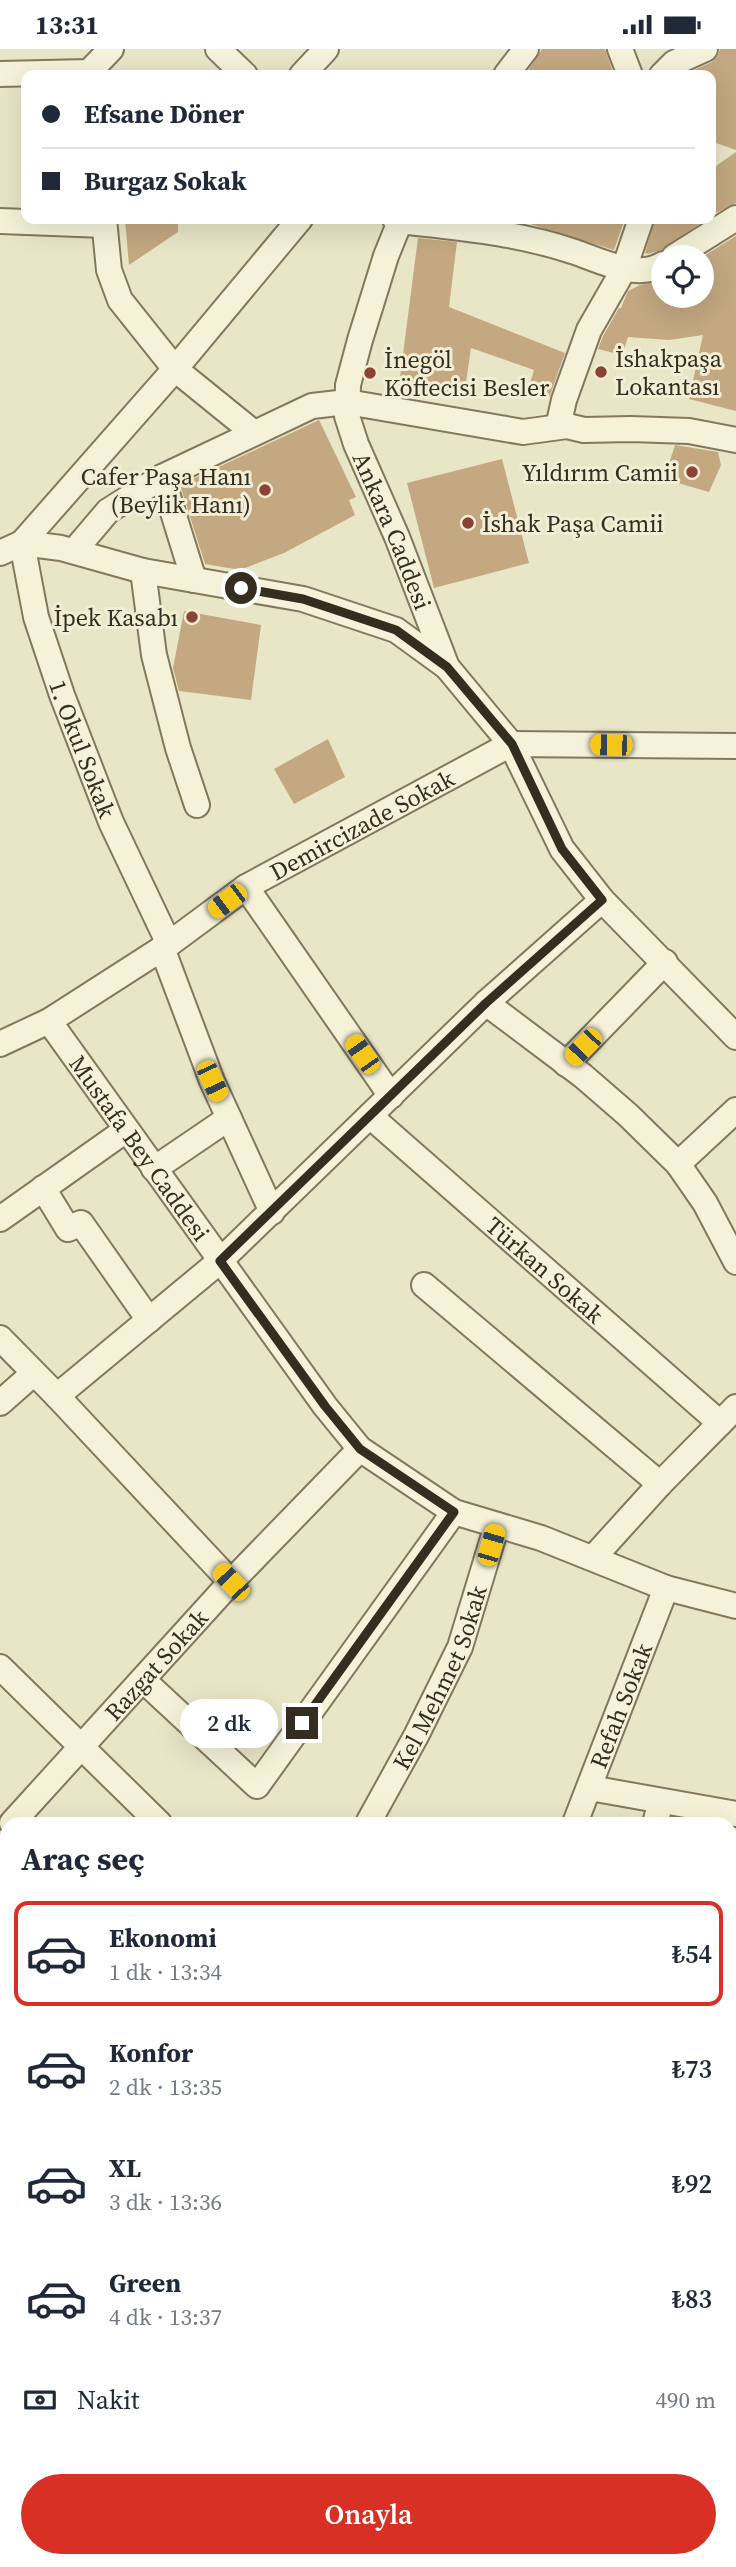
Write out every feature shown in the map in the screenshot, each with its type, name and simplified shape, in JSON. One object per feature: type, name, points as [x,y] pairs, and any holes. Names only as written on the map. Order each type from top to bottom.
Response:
[{"type":"street","points":[[93,70],[111,49]]},
{"type":"street","points":[[218,49],[240,70]]},
{"type":"street","points":[[307,70],[326,49]]},
{"type":"street","points":[[510,70],[526,49]]},
{"type":"street","points":[[620,49],[628,70]]},
{"type":"street","points":[[667,70],[674,63],[705,49]]},
{"type":"street","points":[[0,74],[21,74]]},
{"type":"street","points":[[693,245],[736,218]]},
{"type":"street","points":[[0,221],[21,221]]},
{"type":"street","points":[[104,224],[109,270],[120,300],[175,369],[254,433]]},
{"type":"street","points":[[11,548],[175,369],[296,224]]},
{"type":"street","name":"Ankara Caddesi","points":[[397,224],[363,328],[348,385],[347,416],[447,667],[512,744],[562,849],[602,900],[736,1037]]},
{"type":"street","points":[[469,224],[523,227],[624,269],[651,270]]},
{"type":"street","points":[[567,426],[560,418],[580,353],[589,330],[624,269],[639,224]]},
{"type":"street","points":[[74,551],[108,511],[162,477],[313,406],[347,402],[523,432],[567,426],[584,430],[689,431],[736,440]]},
{"type":"street","points":[[162,477],[194,580]]},
{"type":"street","points":[[11,548],[74,551],[143,571],[303,599],[396,630],[447,667]]},
{"type":"street","name":"1. Okul Sokak","points":[[11,548],[62,695],[111,822],[165,946],[212,1081],[272,1212]]},
{"type":"street","points":[[143,571],[154,655],[178,748],[197,806]]},
{"type":"street","points":[[512,744],[736,746]]},
{"type":"street","name":"Demircizade Sokak","points":[[0,1044],[49,1021],[165,946],[246,887],[512,744]]},
{"type":"street","points":[[246,887],[391,1096]]},
{"type":"street","points":[[57,1396],[220,1261],[486,1003],[602,900]]},
{"type":"street","points":[[566,1064],[664,962]]},
{"type":"street","points":[[486,1003],[628,1115],[678,1164],[705,1203],[736,1262]]},
{"type":"street","name":"Mustafa Bey Caddesi","points":[[49,1021],[325,1406],[360,1449],[454,1512],[541,1538],[666,1588],[736,1606]]},
{"type":"street","points":[[678,1164],[736,1111]]},
{"type":"street","name":"Türkan Sokak","points":[[370,1117],[728,1415]]},
{"type":"street","points":[[154,1169],[229,1118]]},
{"type":"street","points":[[2,1214],[126,1130]]},
{"type":"street","points":[[43,1188],[68,1229],[82,1223],[149,1319]]},
{"type":"street","points":[[424,1285],[660,1483]]},
{"type":"street","points":[[0,1338],[231,1582]]},
{"type":"street","points":[[0,1403],[34,1373]]},
{"type":"street","points":[[593,1559],[660,1483],[728,1415]]},
{"type":"street","name":"Razgat Sokak","points":[[18,1817],[231,1582],[360,1449]]},
{"type":"street","points":[[143,1680],[257,1786],[454,1512]]},
{"type":"street","name":"Kel Mehmet Sokak","points":[[371,1817],[416,1736],[460,1647],[496,1525]]},
{"type":"street","name":"Refah Sokak","points":[[578,1817],[666,1588]]},
{"type":"street","points":[[0,1667],[153,1817]]},
{"type":"street","points":[[590,1788],[658,1813],[736,1814]]},
{"type":"building","points":[[542,49],[605,49],[612,70],[528,70]]},
{"type":"building","points":[[720,49],[736,49],[736,150],[716,143],[716,70],[694,70],[717,57]]},
{"type":"building","points":[[736,152],[736,203],[716,213],[716,166]]},
{"type":"building","points":[[125,224],[178,224],[178,232],[129,265]]},
{"type":"building","points":[[530,224],[623,224],[614,250]]},
{"type":"building","points":[[654,224],[700,224],[668,245],[651,245],[651,253],[645,253]]},
{"type":"building","points":[[736,236],[736,411],[689,399],[703,335],[669,340],[628,337],[622,355],[598,349],[628,291],[640,285],[651,283],[651,308],[714,308],[714,250]]},
{"type":"building","points":[[418,238],[457,242],[449,307],[565,353],[549,398],[529,387],[534,370],[471,348],[464,396],[438,391],[437,398],[398,393]]},
{"type":"building","name":"Cafer Paşa Hanı (Beylik Hanı)","points":[[319,420],[356,497],[349,500],[355,515],[284,553],[240,570],[205,564],[180,485]]},
{"type":"building","name":"Yıldırım Camii","points":[[675,445],[718,452],[721,465],[709,492],[664,479]]},
{"type":"building","name":"İshak Paşa Camii","points":[[502,459],[529,563],[434,588],[407,483]]},
{"type":"building","points":[[184,611],[261,625],[251,700],[179,691],[173,668]]},
{"type":"building","points":[[328,739],[345,777],[294,804],[274,769]]},
{"type":"place","name":"İshakpaşa Lokantası","points":[[601,372]]},
{"type":"place","name":"İnegöl Köftecisi Besler","points":[[370,373]]},
{"type":"place","name":"Yıldırım Camii","points":[[692,472]]},
{"type":"place","name":"Cafer Paşa Hanı (Beylik Hanı)","points":[[265,490]]},
{"type":"place","name":"İshak Paşa Camii","points":[[468,523]]},
{"type":"place","name":"İpek Kasabı","points":[[192,617]]},
{"type":"route","points":[[241,588],[303,599],[396,630],[447,667],[512,744],[562,849],[602,900],[486,1003],[220,1261],[325,1406],[360,1449],[454,1512],[302,1723]]}]
